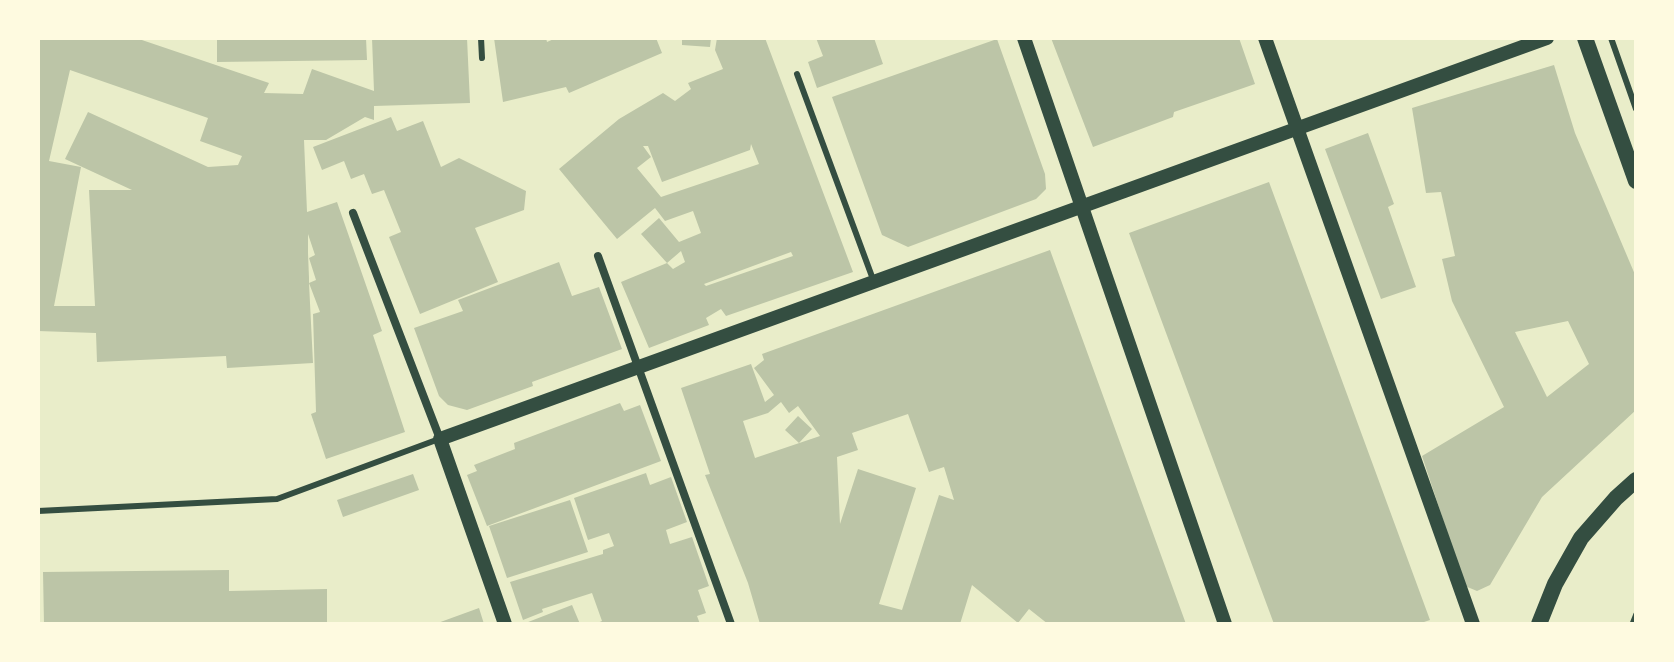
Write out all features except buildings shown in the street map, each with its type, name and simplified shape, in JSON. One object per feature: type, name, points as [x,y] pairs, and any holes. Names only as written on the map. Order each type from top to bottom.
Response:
[{"type":"main road","points":[[1585,38],[1636,181]]},
{"type":"main road","points":[[1539,624],[1555,584],[1581,538],[1636,480]]},
{"type":"street","points":[[1024,38],[1225,624]]},
{"type":"street","points":[[1265,38],[1473,624]]},
{"type":"street","points":[[440,439],[1547,38]]},
{"type":"street","points":[[353,213],[440,439],[505,624]]},
{"type":"street","points":[[598,256],[731,624]]},
{"type":"lane","points":[[481,38],[482,58]]},
{"type":"lane","points":[[1611,38],[1636,109]]},
{"type":"lane","points":[[797,74],[874,282]]},
{"type":"lane","points":[[38,511],[277,499],[440,439]]},
{"type":"path","points":[[1632,624],[1636,614]]}]
